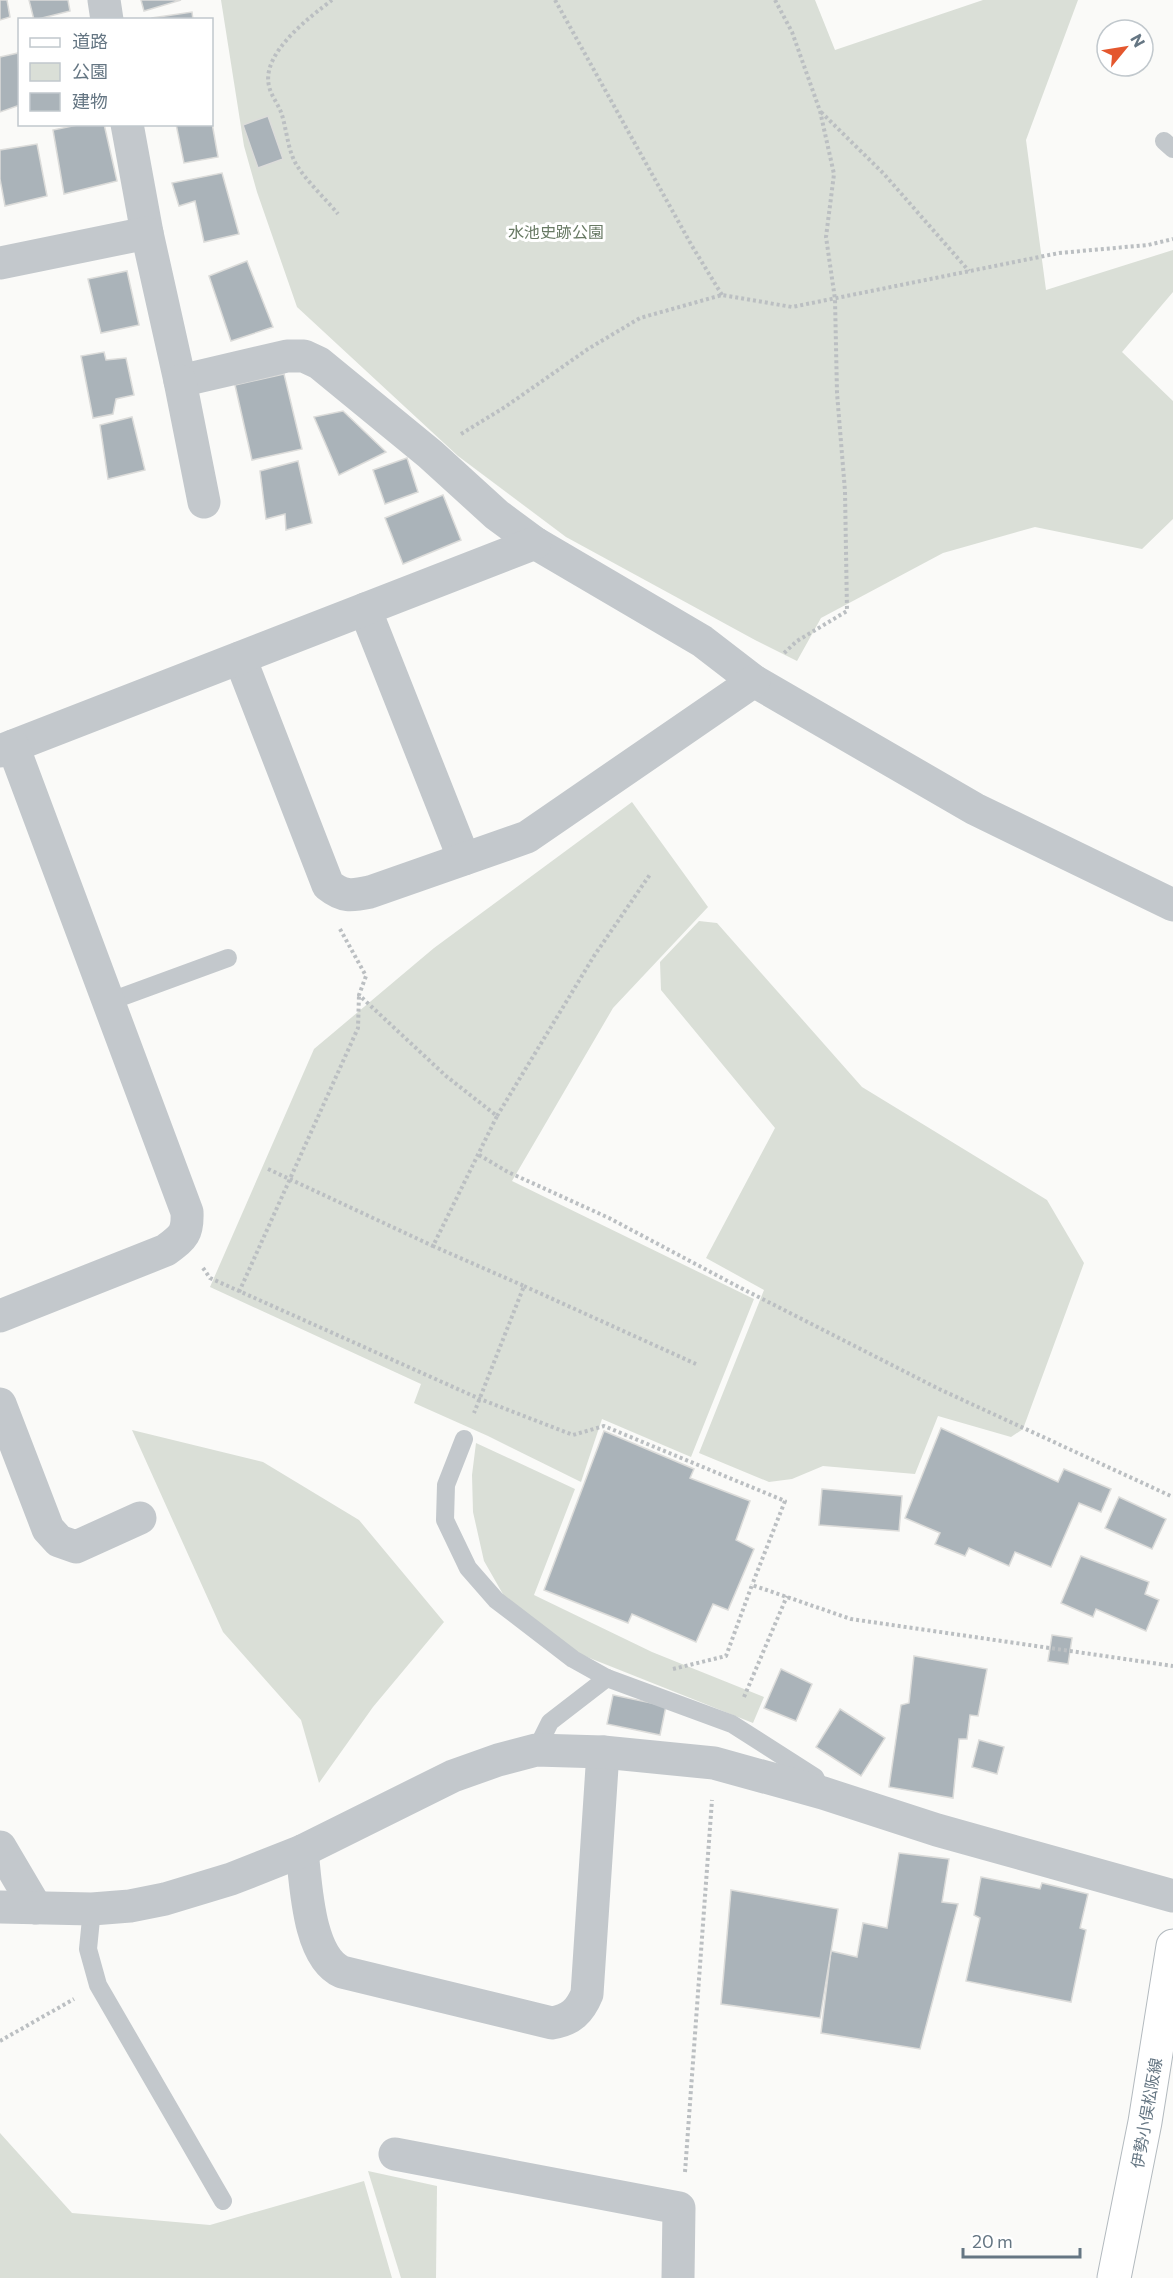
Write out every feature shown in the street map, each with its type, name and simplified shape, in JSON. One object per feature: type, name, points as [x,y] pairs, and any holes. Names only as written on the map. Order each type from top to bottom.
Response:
[{"type":"main road","name":"伊勢小俣松阪線","points":[[1114,2278],[1145,2122],[1173,1947]]},
{"type":"street","points":[[104,0],[107,18]]},
{"type":"street","points":[[127,126],[147,233],[204,502]]},
{"type":"street","points":[[0,263],[147,233]]},
{"type":"street","points":[[180,381],[287,356],[304,356],[319,363],[430,454],[497,515],[535,543],[702,641],[754,681],[975,809],[1173,906]]},
{"type":"street","points":[[0,1316],[166,1250],[181,1239],[188,1227],[187,1212],[108,1002],[6,748],[535,543]]},
{"type":"street","points":[[365,609],[464,859]]},
{"type":"street","points":[[240,658],[328,885],[339,894],[370,892],[527,837],[754,681]]},
{"type":"street","points":[[0,1404],[48,1529],[59,1540],[76,1547],[140,1518]]},
{"type":"street","points":[[0,1907],[92,1909],[130,1906],[165,1899],[231,1879],[302,1851],[453,1776],[498,1760],[536,1750],[603,1752],[714,1764],[824,1793],[937,1830],[1173,1896]]},
{"type":"street","points":[[302,1851],[310,1915],[323,1956],[332,1968],[552,2023],[563,2021],[581,2008],[587,1994],[603,1752]]},
{"type":"street","points":[[0,1847],[36,1908]]},
{"type":"street","points":[[395,2154],[679,2208],[678,2278]]},
{"type":"lane","points":[[108,1002],[228,958]]},
{"type":"lane","points":[[464,1439],[446,1485],[446,1520],[468,1568],[496,1600],[573,1659],[607,1678],[732,1724],[815,1777],[824,1793]]},
{"type":"lane","points":[[536,1750],[550,1722],[607,1678]]},
{"type":"lane","points":[[92,1909],[88,1949],[98,1985],[223,2202]]},
{"type":"path","points":[[332,0],[297,27],[272,62],[268,76],[269,87],[282,113],[291,153],[297,166],[338,214]]},
{"type":"path","points":[[555,0],[692,246],[722,295]]},
{"type":"path","points":[[754,681],[797,641],[847,610],[845,491],[837,393],[835,299],[826,237],[834,174],[820,111],[792,32],[775,0]]},
{"type":"path","points":[[820,111],[884,174],[970,272]]},
{"type":"path","points":[[430,454],[505,407],[588,349],[640,318],[722,295],[792,307],[1059,253],[1149,245],[1173,239]]},
{"type":"path","points":[[433,1246],[497,1116],[594,956],[651,873]]},
{"type":"path","points":[[239,1292],[358,1028],[359,995],[366,976],[340,932],[339,894]]},
{"type":"path","points":[[359,995],[446,1076],[497,1116]]},
{"type":"path","points":[[479,1155],[508,1172],[609,1218],[735,1286],[939,1389],[1173,1497]]},
{"type":"path","points":[[268,1169],[696,1364]]},
{"type":"path","points":[[181,1239],[210,1278],[480,1399],[573,1435],[604,1426],[785,1501],[726,1656]]},
{"type":"path","points":[[464,1439],[524,1286]]},
{"type":"path","points":[[752,1585],[851,1619],[1173,1666]]},
{"type":"path","points":[[732,1724],[787,1596]]},
{"type":"path","points":[[679,2208],[684,2182],[698,2009],[714,1764]]},
{"type":"path","points":[[0,2041],[98,1985]]},
{"type":"green space","name":"水池史跡公園","points":[[221,0],[815,0],[835,50],[983,0],[1078,0],[1026,140],[1046,290],[1173,250],[1173,292],[1122,352],[1173,401],[1173,519],[1142,549],[1035,527],[943,553],[821,618],[797,661],[566,537],[458,456],[297,307],[257,192],[244,146]]},
{"type":"green space","points":[[632,802],[708,907],[613,1008],[512,1181],[754,1299],[691,1457],[602,1419],[581,1482],[488,1436],[414,1403],[421,1384],[210,1287],[314,1049],[434,948]]},
{"type":"green space","points":[[699,921],[717,923],[862,1087],[1047,1200],[1084,1263],[1023,1429],[1011,1437],[938,1416],[915,1474],[823,1466],[792,1479],[769,1482],[699,1453],[764,1290],[706,1258],[775,1128],[661,990],[660,962]]},
{"type":"green space","points":[[132,1430],[263,1462],[359,1520],[444,1622],[373,1707],[319,1783],[301,1720],[223,1632]]},
{"type":"green space","points":[[476,1443],[575,1489],[534,1595],[652,1652],[764,1697],[753,1723],[577,1653],[504,1596],[484,1561],[473,1512],[472,1475]]},
{"type":"green space","points":[[0,2133],[72,2213],[210,2225],[364,2181],[392,2278],[0,2278]]},
{"type":"green space","points":[[368,2171],[437,2186],[436,2278],[401,2278]]},
{"type":"building","points":[[0,0],[7,0],[10,17],[0,20]]},
{"type":"building","points":[[29,0],[68,0],[70,11],[34,18]]},
{"type":"building","points":[[141,0],[181,0],[144,11]]},
{"type":"building","points":[[192,12],[193,18],[152,18]]},
{"type":"building","points":[[18,53],[18,106],[0,112],[0,57]]},
{"type":"building","points":[[268,116],[283,159],[258,168],[243,125]]},
{"type":"building","points":[[72,126],[104,126],[117,181],[64,194],[53,130]]},
{"type":"building","points":[[176,126],[213,126],[218,157],[184,163]]},
{"type":"building","points":[[37,144],[47,196],[5,206],[0,179],[0,150]]},
{"type":"building","points":[[222,173],[239,234],[204,242],[195,201],[179,206],[172,183]]},
{"type":"building","points":[[247,261],[273,327],[231,341],[209,276]]},
{"type":"building","points":[[127,271],[139,325],[101,333],[88,279]]},
{"type":"building","points":[[104,352],[106,360],[126,358],[134,395],[116,399],[113,414],[93,418],[81,356]]},
{"type":"building","points":[[284,374],[302,449],[252,460],[235,385]]},
{"type":"building","points":[[343,411],[386,452],[339,475],[314,417]]},
{"type":"building","points":[[132,417],[145,470],[108,479],[100,425]]},
{"type":"building","points":[[407,458],[418,492],[385,504],[373,470]]},
{"type":"building","points":[[298,461],[312,523],[286,530],[285,514],[266,519],[260,471]]},
{"type":"building","points":[[443,495],[461,540],[403,564],[385,518]]},
{"type":"building","points":[[941,1428],[1058,1482],[1064,1469],[1111,1489],[1101,1512],[1079,1503],[1051,1567],[1015,1552],[1009,1566],[969,1548],[965,1556],[935,1544],[940,1533],[905,1518]]},
{"type":"building","points":[[604,1431],[694,1469],[690,1478],[750,1501],[736,1540],[754,1549],[728,1610],[713,1604],[696,1642],[632,1614],[628,1623],[544,1590]]},
{"type":"building","points":[[822,1489],[902,1496],[899,1531],[819,1525]]},
{"type":"building","points":[[1119,1497],[1166,1519],[1152,1549],[1105,1528]]},
{"type":"building","points":[[1081,1556],[1149,1582],[1145,1594],[1159,1600],[1146,1631],[1096,1609],[1093,1617],[1061,1603]]},
{"type":"building","points":[[1052,1635],[1072,1638],[1068,1664],[1048,1661]]},
{"type":"building","points":[[914,1656],[987,1669],[978,1716],[970,1715],[967,1739],[959,1739],[953,1798],[889,1787],[901,1705],[909,1703]]},
{"type":"building","points":[[781,1669],[812,1684],[796,1721],[764,1708]]},
{"type":"building","points":[[613,1695],[666,1706],[660,1735],[607,1724]]},
{"type":"building","points":[[840,1709],[885,1738],[861,1776],[816,1747]]},
{"type":"building","points":[[979,1740],[1004,1747],[997,1774],[972,1767]]},
{"type":"building","points":[[899,1853],[949,1859],[942,1902],[958,1904],[920,2049],[821,2033],[831,1951],[857,1957],[863,1923],[887,1928]]},
{"type":"building","points":[[981,1877],[1040,1889],[1042,1883],[1088,1894],[1080,1928],[1086,1930],[1071,2002],[966,1981],[980,1918],[974,1915]]},
{"type":"building","points":[[731,1890],[838,1909],[820,2018],[721,2004]]}]
